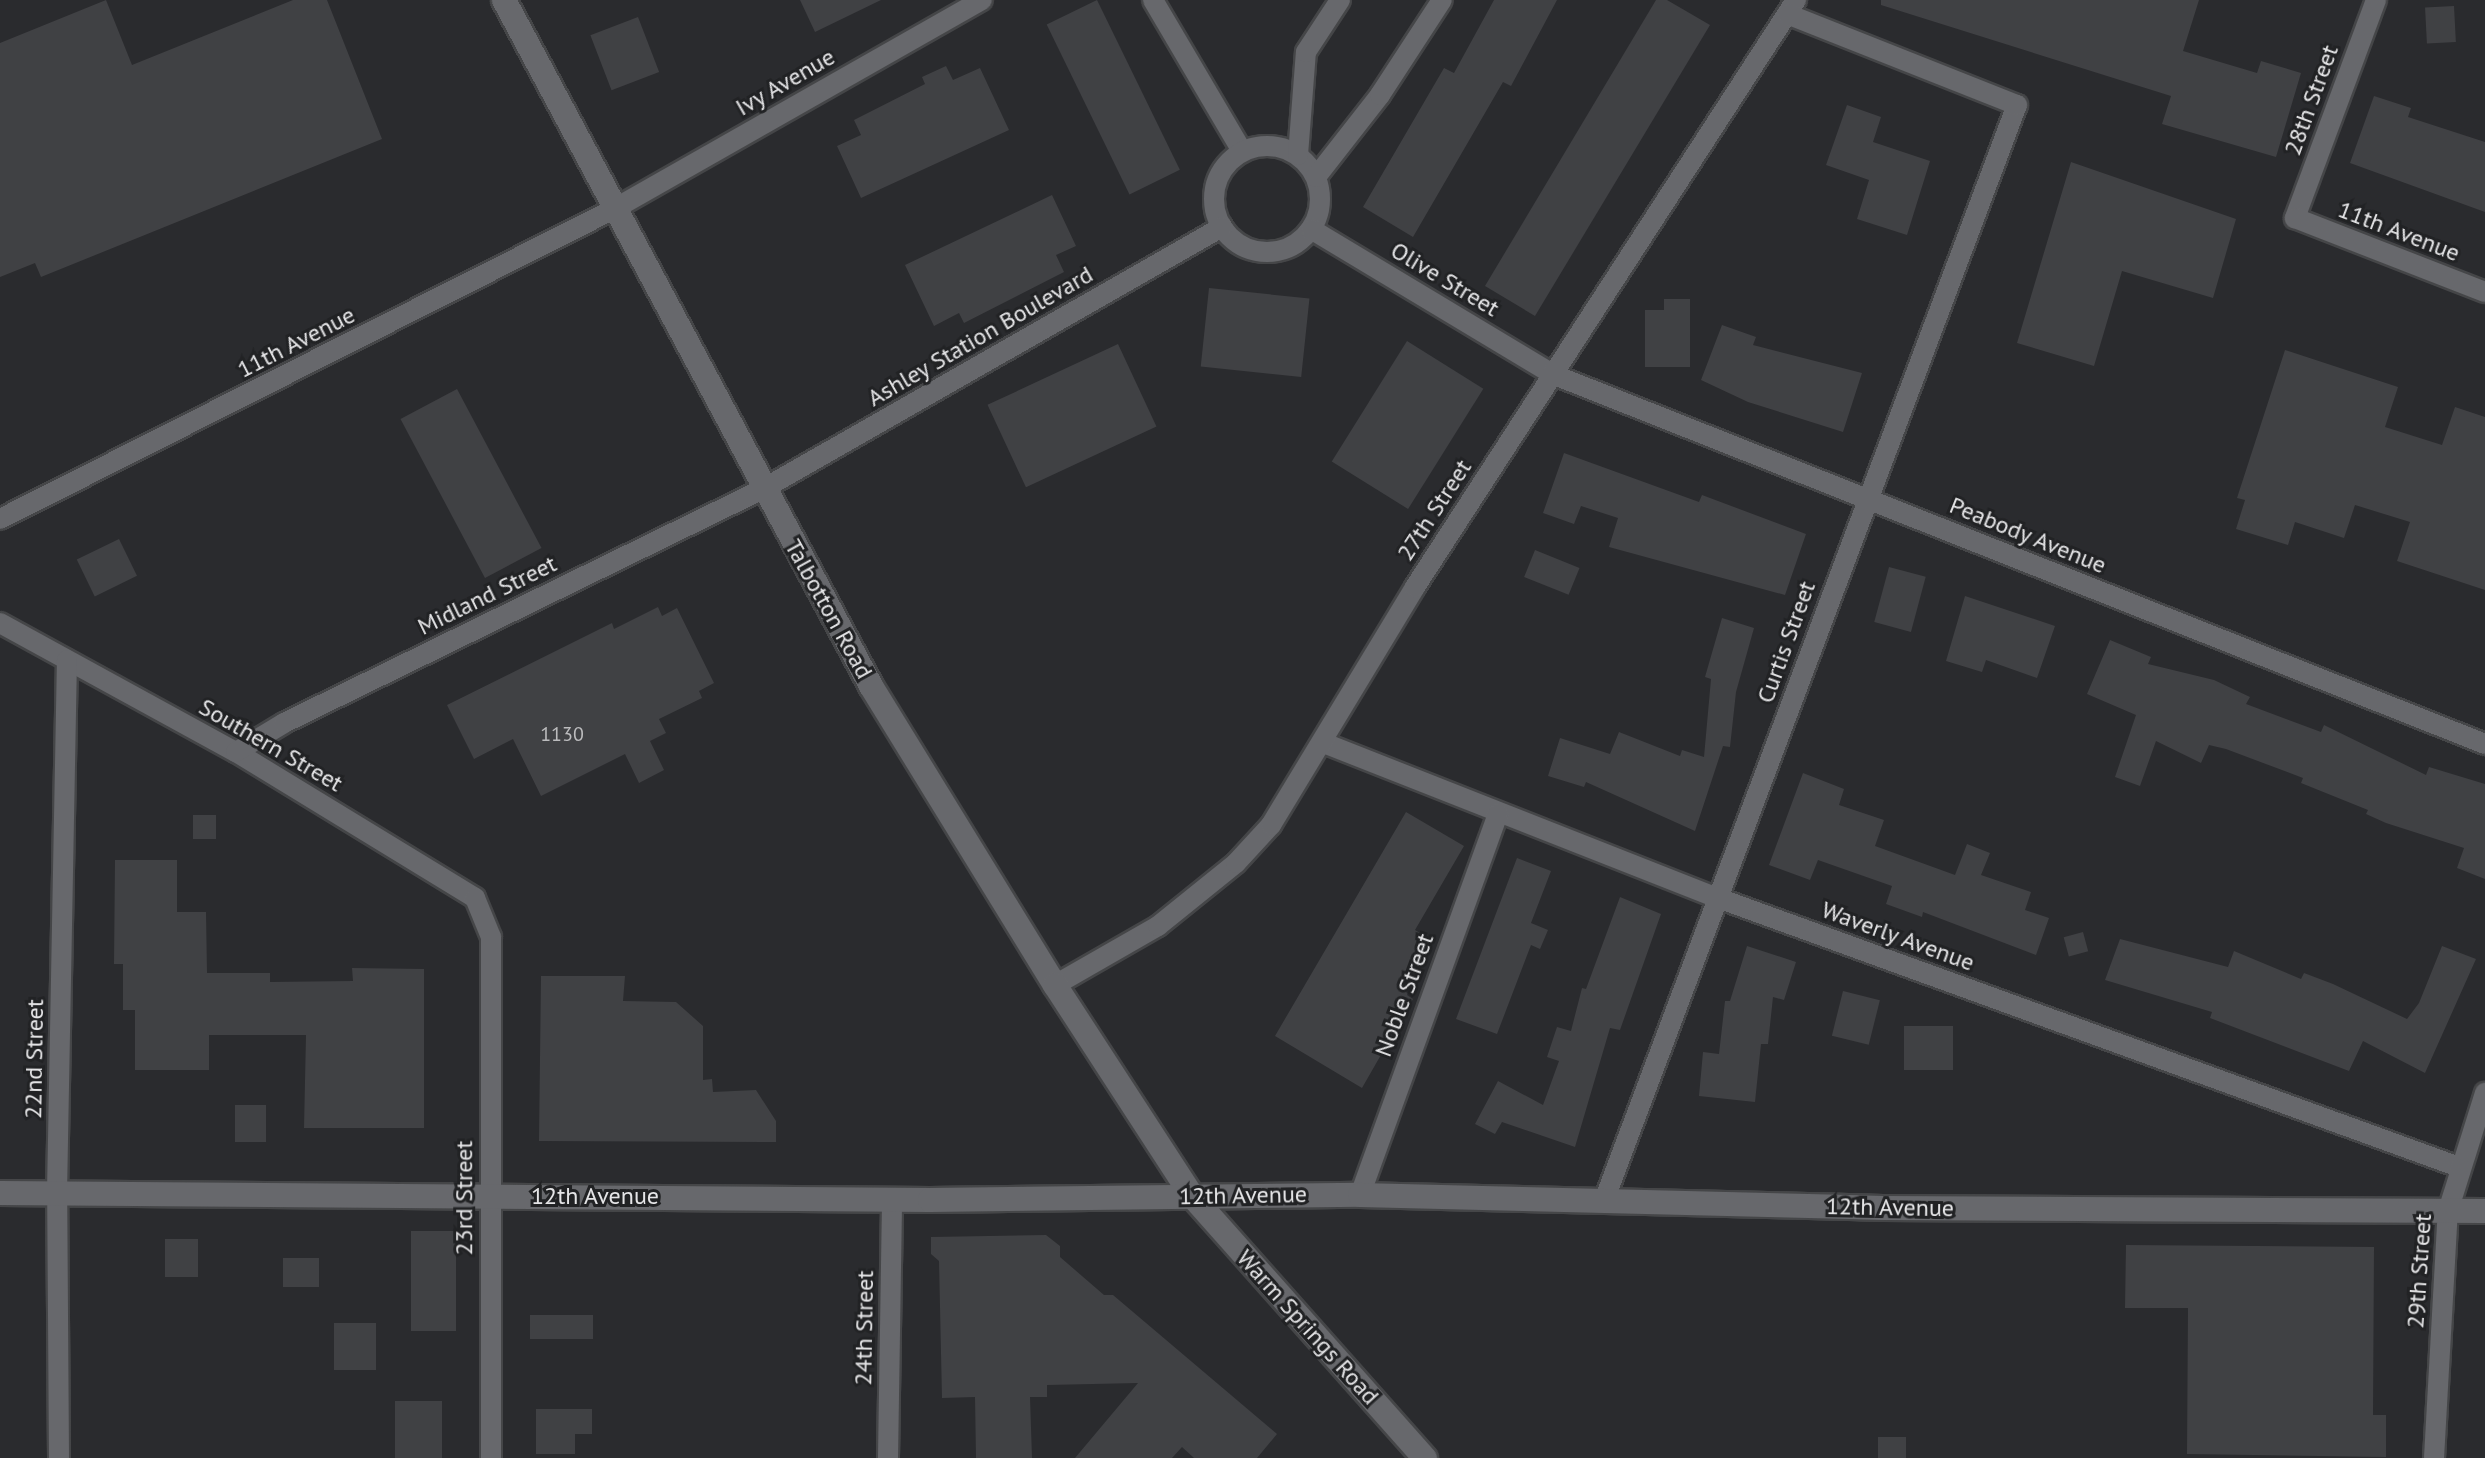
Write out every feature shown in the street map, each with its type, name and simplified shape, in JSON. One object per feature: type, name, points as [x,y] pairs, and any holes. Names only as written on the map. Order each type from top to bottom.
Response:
[{"type":"street","name":"Talbotton Road","points":[[504,0],[871,686],[1055,985],[1192,1196]]},
{"type":"street","name":"Ivy Avenue","points":[[614,209],[982,0]]},
{"type":"street","points":[[1153,0],[1242,151]]},
{"type":"street","points":[[1298,155],[1306,52],[1340,0]]},
{"type":"street","points":[[1316,177],[1380,95],[1442,0]]},
{"type":"street","name":"28th Street","points":[[2295,218],[2376,0]]},
{"type":"street","name":"Curtis Street","points":[[1605,1198],[2017,105],[1792,7]]},
{"type":"street","name":"27th Street","points":[[1055,985],[1158,926],[1236,863],[1271,825],[1324,743],[1415,587],[1792,7]]},
{"type":"street","points":[[1271,145],[1298,155],[1316,177],[1318,213],[1311,229],[1299,242],[1266,252],[1241,245],[1222,227],[1215,211],[1218,177],[1242,151],[1271,145]]},
{"type":"street","name":"11th Avenue","points":[[0,519],[614,209]]},
{"type":"street","name":"11th Avenue","points":[[2295,218],[2485,292]]},
{"type":"street","name":"Ashley Station Boulevard","points":[[763,489],[1222,227]]},
{"type":"street","name":"Olive Street","points":[[1311,229],[1552,374]]},
{"type":"street","name":"Peabody Avenue","points":[[1552,374],[2485,744]]},
{"type":"street","name":"Midland Street","points":[[236,752],[298,716],[763,489]]},
{"type":"street","name":"Southern Street","points":[[0,623],[236,752],[475,898],[491,937]]},
{"type":"street","name":"22nd Street","points":[[59,1458],[57,1193],[67,660]]},
{"type":"street","name":"Waverly Avenue","points":[[1324,743],[1718,898],[2459,1167]]},
{"type":"street","name":"Noble Street","points":[[1360,1195],[1498,813]]},
{"type":"street","name":"23rd Street","points":[[491,937],[491,1458]]},
{"type":"street","name":"29th Street","points":[[2434,1458],[2448,1211],[2459,1167],[2485,1093]]},
{"type":"street","name":"12th Avenue","points":[[0,1193],[892,1199],[1360,1195],[1605,1198],[1883,1208],[2485,1211]]},
{"type":"street","name":"Warm Springs Road","points":[[1192,1196],[1425,1458]]},
{"type":"street","name":"24th Street","points":[[888,1458],[892,1199]]},
{"type":"building","points":[[106,0],[132,65],[293,0],[327,0],[382,139],[41,277],[35,263],[0,277],[0,43]]},
{"type":"building","points":[[800,0],[881,0],[815,32]]},
{"type":"building","points":[[1097,0],[1180,170],[1130,194],[1047,25]]},
{"type":"building","points":[[1494,0],[1557,0],[1511,86],[1503,82],[1413,237],[1363,207],[1444,68],[1454,73]]},
{"type":"building","points":[[1656,0],[1667,0],[1710,25],[1535,316],[1485,286]]},
{"type":"building","points":[[1881,0],[2199,0],[2183,51],[2257,73],[2261,61],[2301,73],[2276,157],[2162,124],[2171,96],[1881,5]]},
{"type":"building","points":[[2454,6],[2456,42],[2427,43],[2425,8]]},
{"type":"building","points":[[638,17],[659,72],[612,90],[590,35]]},
{"type":"building","points":[[946,66],[953,80],[980,68],[1009,130],[861,198],[837,146],[861,135],[854,120],[925,84],[922,77]]},
{"type":"building","points":[[2374,96],[2411,108],[2408,117],[2485,142],[2485,212],[2350,163]]},
{"type":"building","points":[[1847,105],[1881,117],[1873,142],[1930,161],[1907,235],[1857,219],[1869,180],[1826,165]]},
{"type":"building","points":[[2071,162],[2236,219],[2213,298],[2122,271],[2094,366],[2017,343]]},
{"type":"building","points":[[1052,195],[1076,246],[1056,255],[1064,272],[964,323],[959,313],[934,326],[905,265]]},
{"type":"building","points":[[1209,288],[1309,299],[1301,377],[1201,367]]},
{"type":"building","points":[[1664,299],[1690,299],[1690,367],[1645,367],[1645,310],[1664,310]]},
{"type":"building","points":[[1722,325],[1756,337],[1753,345],[1862,373],[1843,432],[1748,402],[1701,380]]},
{"type":"building","points":[[1407,341],[1483,389],[1408,509],[1332,461]]},
{"type":"building","points":[[1118,344],[1156,426],[1026,487],[987,405]]},
{"type":"building","points":[[2285,350],[2398,387],[2385,427],[2442,445],[2455,407],[2485,417],[2485,590],[2397,561],[2410,522],[2355,505],[2344,538],[2295,522],[2288,545],[2236,529],[2245,500],[2237,498]]},
{"type":"building","points":[[457,389],[542,548],[485,578],[400,419]]},
{"type":"building","points":[[1564,453],[1699,502],[1702,495],[1806,534],[1785,595],[1609,547],[1618,518],[1581,506],[1574,524],[1543,513]]},
{"type":"building","points":[[119,539],[137,576],[95,596],[77,560]]},
{"type":"building","points":[[1535,550],[1580,568],[1569,595],[1524,577]]},
{"type":"building","points":[[1889,567],[1926,577],[1911,632],[1874,622]]},
{"type":"building","points":[[1965,596],[2055,626],[2037,678],[1986,660],[1982,672],[1946,661]]},
{"type":"building","points":[[658,607],[662,616],[677,608],[714,683],[699,691],[702,698],[659,719],[666,733],[650,741],[664,770],[639,783],[625,754],[541,796],[513,739],[474,759],[447,705],[612,623],[614,629]]},
{"type":"building","points":[[1722,618],[1754,628],[1736,692],[1730,747],[1723,746],[1695,831],[1586,782],[1584,787],[1548,776],[1560,738],[1610,754],[1619,732],[1680,756],[1682,750],[1704,757],[1711,679],[1705,677]]},
{"type":"building","points":[[2110,640],[2151,657],[2148,664],[2214,680],[2250,697],[2246,704],[2321,732],[2324,725],[2426,775],[2429,767],[2485,784],[2485,879],[2457,868],[2464,848],[2386,823],[2366,814],[2368,810],[2301,783],[2303,778],[2226,749],[2209,745],[2201,763],[2156,741],[2140,786],[2115,777],[2136,715],[2087,694]]},
{"type":"building","points":[[1803,773],[1844,789],[1839,805],[1884,820],[1875,846],[1955,875],[1967,844],[1990,853],[1981,875],[2031,892],[2025,910],[2049,918],[2036,955],[1923,912],[1922,917],[1886,904],[1892,886],[1818,860],[1810,880],[1769,865]]},
{"type":"building","points":[[1406,812],[1464,846],[1415,930],[1432,940],[1407,995],[1413,999],[1362,1088],[1275,1036]]},
{"type":"building","points":[[193,815],[216,815],[216,839],[193,839]]},
{"type":"building","points":[[1517,858],[1551,871],[1531,923],[1548,930],[1540,949],[1531,945],[1497,1034],[1456,1019]]},
{"type":"building","points":[[115,860],[177,860],[177,912],[206,912],[207,973],[270,973],[270,982],[353,981],[352,968],[424,969],[424,1128],[304,1128],[306,1035],[209,1035],[209,1070],[135,1070],[135,1010],[123,1010],[123,964],[114,964]]},
{"type":"building","points":[[1620,897],[1661,914],[1620,1030],[1610,1028],[1575,1147],[1502,1122],[1495,1134],[1475,1124],[1498,1081],[1543,1105],[1559,1061],[1547,1057],[1557,1027],[1571,1031],[1582,988],[1586,989]]},
{"type":"building","points":[[2083,932],[2088,951],[2069,956],[2064,937]]},
{"type":"building","points":[[2120,939],[2228,967],[2234,951],[2301,979],[2304,973],[2333,984],[2407,1019],[2419,1003],[2442,946],[2476,959],[2425,1073],[2363,1041],[2349,1071],[2210,1018],[2212,1012],[2105,980]]},
{"type":"building","points":[[1747,946],[1796,962],[1784,1000],[1773,997],[1768,1044],[1761,1044],[1755,1102],[1699,1096],[1703,1052],[1719,1054],[1725,1001],[1730,1001]]},
{"type":"building","points":[[541,976],[625,976],[623,1001],[676,1002],[703,1026],[703,1080],[712,1079],[713,1092],[756,1090],[776,1121],[776,1142],[539,1141]]},
{"type":"building","points":[[1843,991],[1880,1000],[1869,1045],[1832,1036]]},
{"type":"building","points":[[1904,1026],[1953,1026],[1953,1070],[1904,1070]]},
{"type":"building","points":[[235,1105],[266,1105],[266,1142],[235,1142]]},
{"type":"building","points":[[411,1231],[456,1231],[456,1331],[411,1331]]},
{"type":"building","points":[[1046,1235],[1060,1246],[1060,1257],[1104,1295],[1113,1295],[1277,1434],[1257,1458],[1194,1458],[1182,1447],[1172,1458],[1075,1458],[1138,1383],[1047,1385],[1047,1397],[1030,1397],[1032,1458],[976,1458],[975,1397],[942,1398],[939,1261],[931,1254],[931,1237]]},
{"type":"building","points":[[165,1239],[198,1239],[198,1277],[165,1277]]},
{"type":"building","points":[[2126,1245],[2374,1247],[2373,1415],[2386,1415],[2386,1457],[2187,1454],[2188,1308],[2125,1308]]},
{"type":"building","points":[[283,1258],[319,1258],[319,1287],[283,1287]]},
{"type":"building","points":[[530,1315],[593,1315],[593,1339],[530,1339]]},
{"type":"building","points":[[334,1323],[376,1323],[376,1370],[334,1370]]},
{"type":"building","points":[[395,1401],[442,1401],[442,1458],[395,1458]]},
{"type":"building","points":[[536,1409],[592,1409],[592,1434],[575,1434],[575,1454],[536,1454]]},
{"type":"building","points":[[1878,1437],[1906,1437],[1906,1458],[1878,1458]]}]
